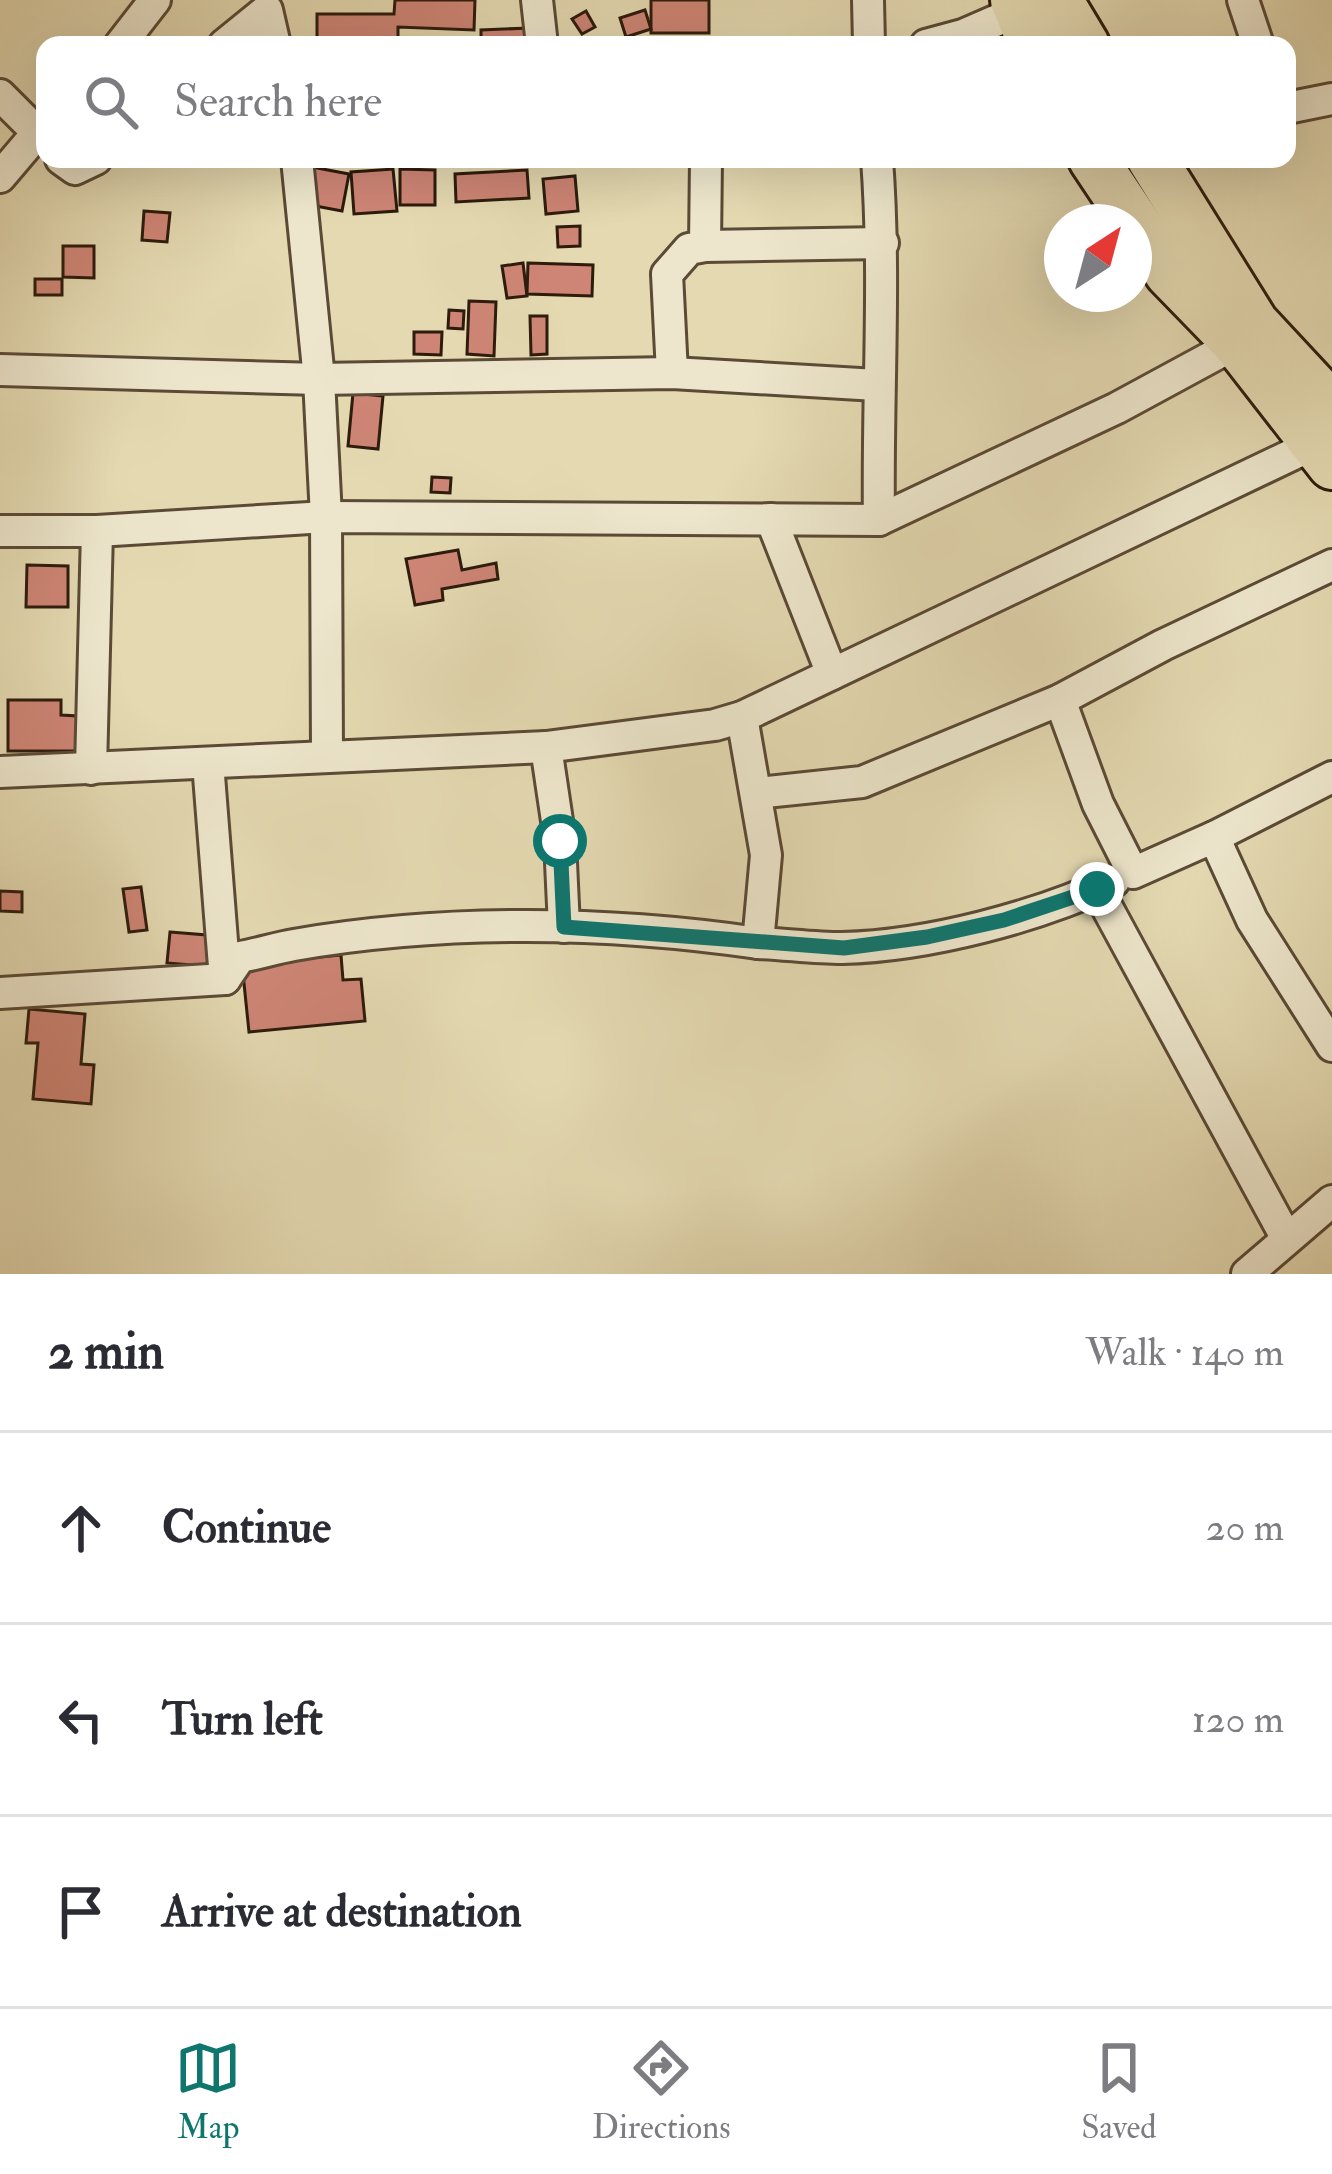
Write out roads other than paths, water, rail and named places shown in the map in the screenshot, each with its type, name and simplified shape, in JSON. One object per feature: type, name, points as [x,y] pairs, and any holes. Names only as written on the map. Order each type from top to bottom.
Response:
[{"type":"main road","points":[[1034,11],[1071,36]]},
{"type":"main road","points":[[1099,168],[1169,273],[1328,437]]},
{"type":"main road","points":[[1161,168],[1328,437]]},
{"type":"street","points":[[126,36],[155,0]]},
{"type":"street","points":[[537,0],[541,36]]},
{"type":"street","points":[[868,0],[869,36]]},
{"type":"street","points":[[1243,0],[1255,36]]},
{"type":"street","points":[[235,36],[273,4]]},
{"type":"street","points":[[273,4],[275,36]]},
{"type":"street","points":[[959,36],[1034,11]]},
{"type":"street","points":[[0,95],[36,126]]},
{"type":"street","points":[[1296,106],[1332,99]]},
{"type":"street","points":[[0,177],[36,139]]},
{"type":"street","points":[[298,168],[319,379],[326,517],[327,758]]},
{"type":"street","points":[[705,246],[706,168]]},
{"type":"street","points":[[878,168],[884,244],[877,385],[879,520]]},
{"type":"street","points":[[672,373],[668,274],[689,249],[884,244]]},
{"type":"street","points":[[0,531],[97,531],[326,517],[879,520],[1117,408],[1237,344]]},
{"type":"street","points":[[0,370],[319,379],[672,373],[877,385]]},
{"type":"street","points":[[0,772],[546,747],[742,718],[1328,437]]},
{"type":"street","points":[[771,519],[832,674]]},
{"type":"street","points":[[91,769],[97,531]]},
{"type":"street","points":[[757,793],[862,782],[1060,700],[1332,565]]},
{"type":"street","points":[[1060,700],[1099,804],[1133,873]]},
{"type":"street","points":[[742,718],[766,855],[758,943]]},
{"type":"street","points":[[546,747],[560,841],[564,927]]},
{"type":"street","points":[[208,764],[224,980]]},
{"type":"street","points":[[224,980],[239,958],[290,946],[408,932],[564,927],[844,948],[927,937],[1004,920],[1097,889],[1332,777]]},
{"type":"street","points":[[1214,837],[1252,920],[1332,1046]]},
{"type":"street","points":[[1097,889],[1287,1239]]},
{"type":"street","points":[[0,993],[224,980]]},
{"type":"street","points":[[1247,1274],[1332,1201]]}]
